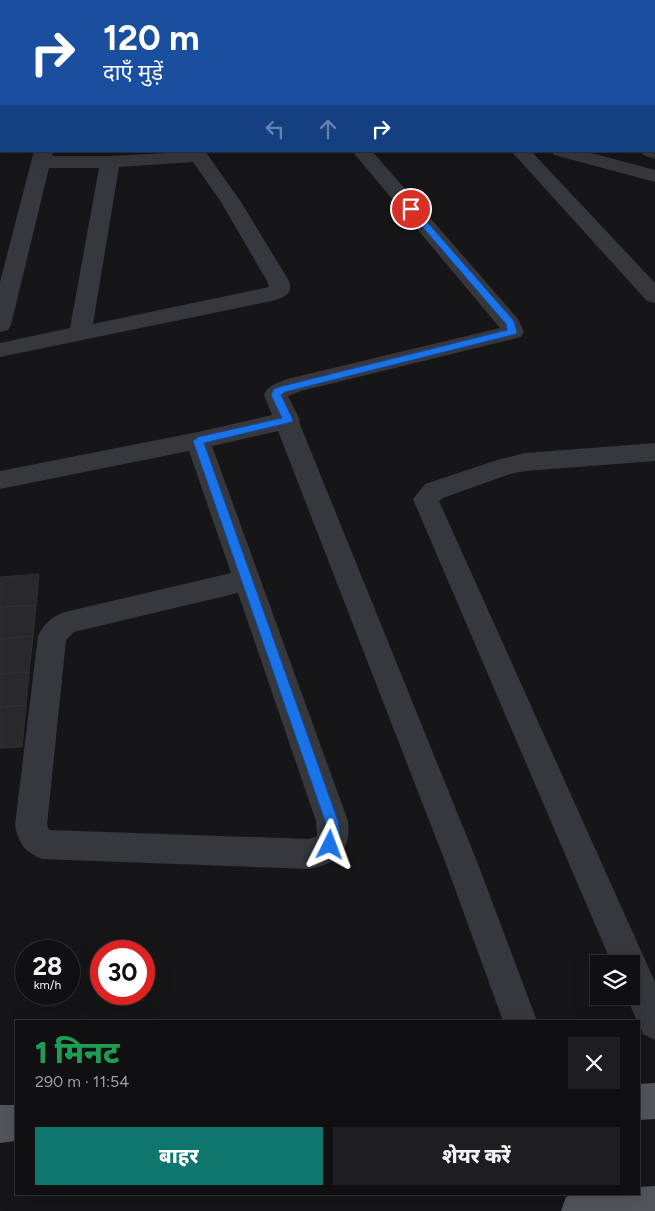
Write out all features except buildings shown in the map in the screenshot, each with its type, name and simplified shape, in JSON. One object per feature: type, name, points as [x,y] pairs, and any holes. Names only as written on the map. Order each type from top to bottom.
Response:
[{"type":"main road","points":[[640,1102],[655,1101]]},
{"type":"main road","points":[[0,1124],[15,1123]]},
{"type":"main road","points":[[580,1211],[655,1205]]},
{"type":"street","points":[[362,152],[510,324],[513,332],[282,390],[277,392],[276,395],[288,420],[458,855],[520,1020]]},
{"type":"street","points":[[521,152],[655,296]]},
{"type":"street","points":[[565,152],[655,176]]},
{"type":"street","points":[[0,325],[43,157],[110,162],[196,154],[232,202],[280,286],[278,291],[272,294],[0,350]]},
{"type":"street","points":[[80,333],[110,162]]},
{"type":"street","points":[[0,480],[198,441],[288,420]]},
{"type":"street","points":[[198,441],[332,821],[334,834],[330,845],[321,852],[308,854],[42,844],[33,836],[31,825],[52,636],[66,623],[247,580]]},
{"type":"street","points":[[625,955],[426,499],[434,491],[506,466],[525,462],[655,452]]},
{"type":"street","points":[[640,988],[655,1022]]},
{"type":"route","points":[[330,845],[334,834],[332,821],[198,441],[288,420],[276,395],[277,392],[295,385],[513,332],[510,324],[411,209]]}]
